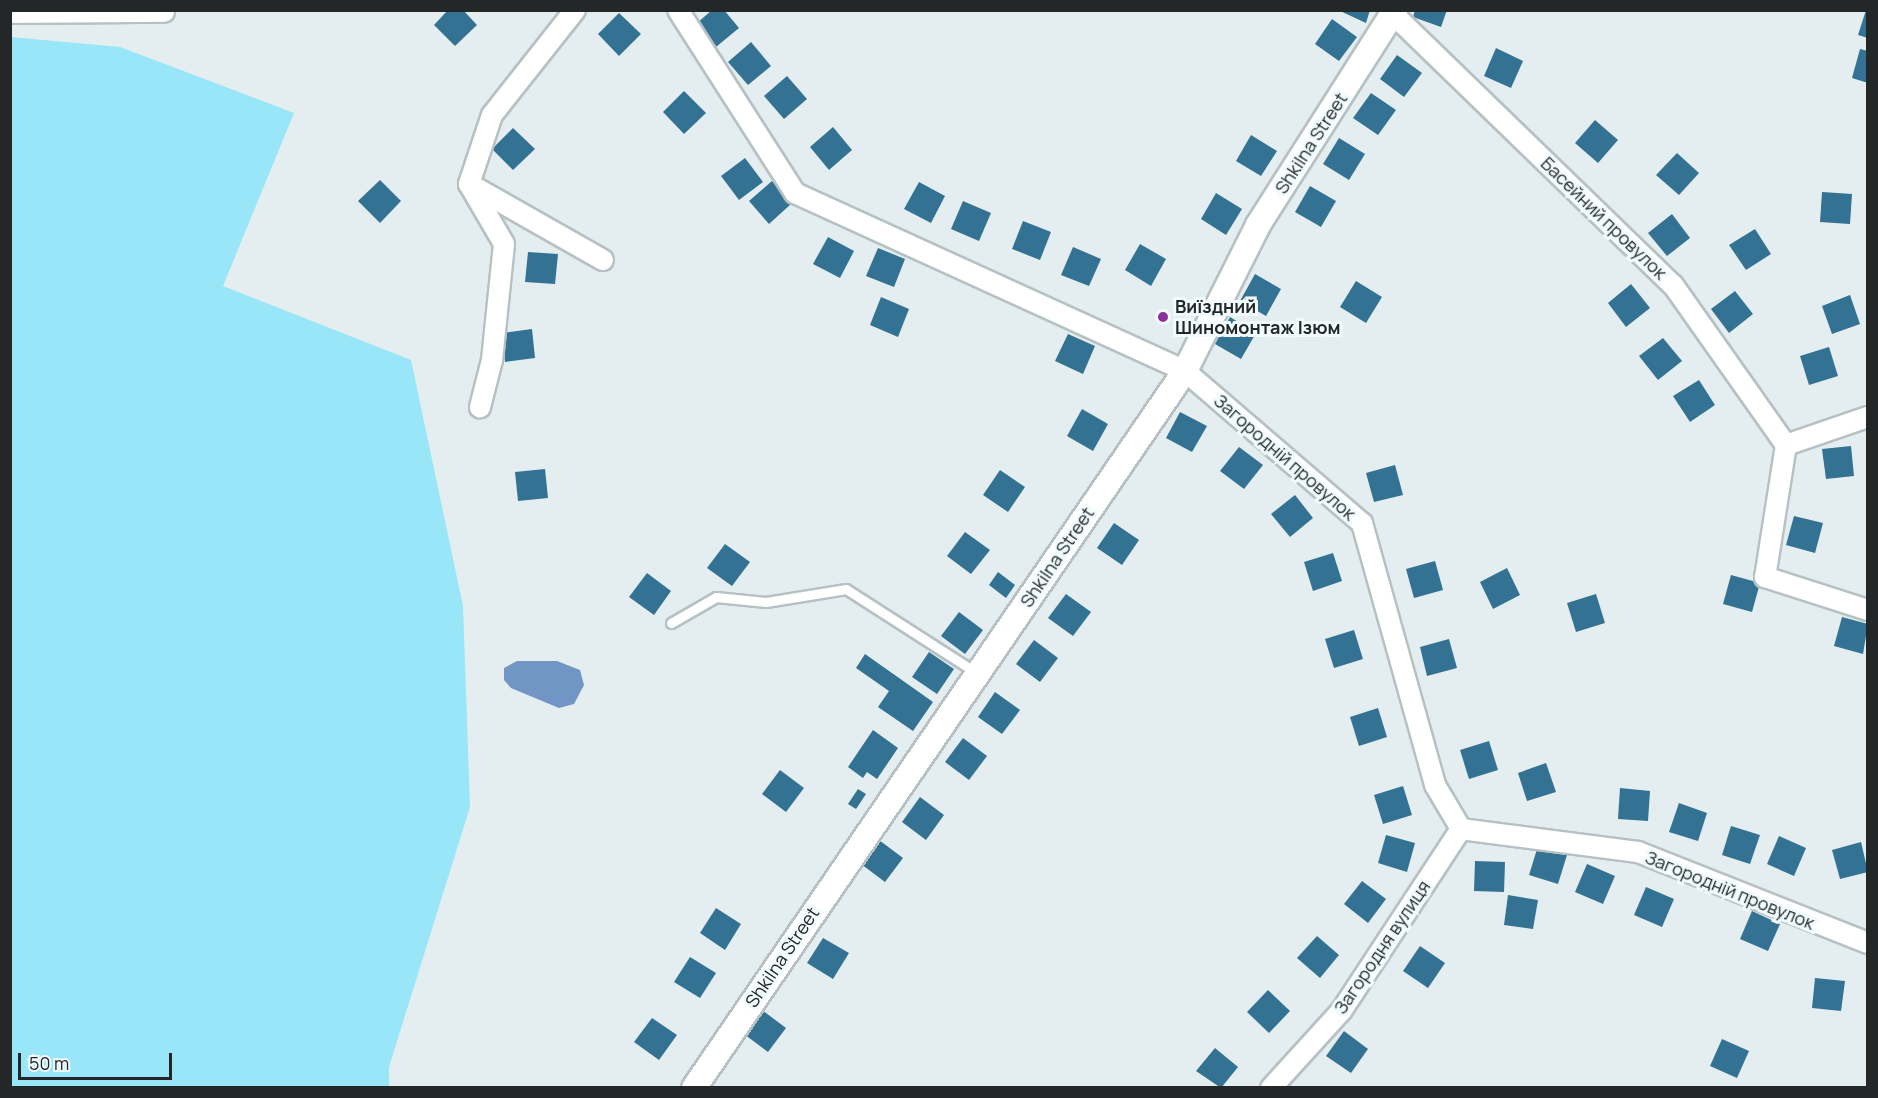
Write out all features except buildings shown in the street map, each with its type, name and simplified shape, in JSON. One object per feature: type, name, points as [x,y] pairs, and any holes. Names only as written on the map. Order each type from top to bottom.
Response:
[{"type":"street","points":[[480,407],[492,360],[504,244],[469,184],[492,115],[575,10]]},
{"type":"street","name":"Загородній провулок","points":[[678,10],[795,193],[1185,371],[1362,523],[1435,786],[1461,829],[1638,852],[1868,943]]},
{"type":"street","points":[[10,13],[164,12]]},
{"type":"street","name":"Shkilna Street","points":[[694,1088],[1185,371],[1258,225],[1395,13]]},
{"type":"street","name":"Басейний провулок","points":[[1395,13],[1673,285],[1786,445]]},
{"type":"street","points":[[469,184],[603,260]]},
{"type":"street","points":[[1868,417],[1786,445],[1765,577],[1868,610]]},
{"type":"street","name":"Загородня вулиця","points":[[1271,1088],[1342,1010],[1461,829]]},
{"type":"lane","points":[[670,623],[716,597],[766,602],[846,589],[977,673]]},
{"type":"shaded area","points":[[11,37],[120,47],[294,113],[223,286],[411,360],[463,606],[470,807],[389,1067],[389,1087],[11,1087]]},
{"type":"shaded area","points":[[517,661],[557,661],[580,670],[584,685],[574,704],[559,708],[511,688],[504,680],[504,668]]},
{"type":"place","name":"Виїздний Шиномонтаж Ізюм","points":[[1163,317]]}]
